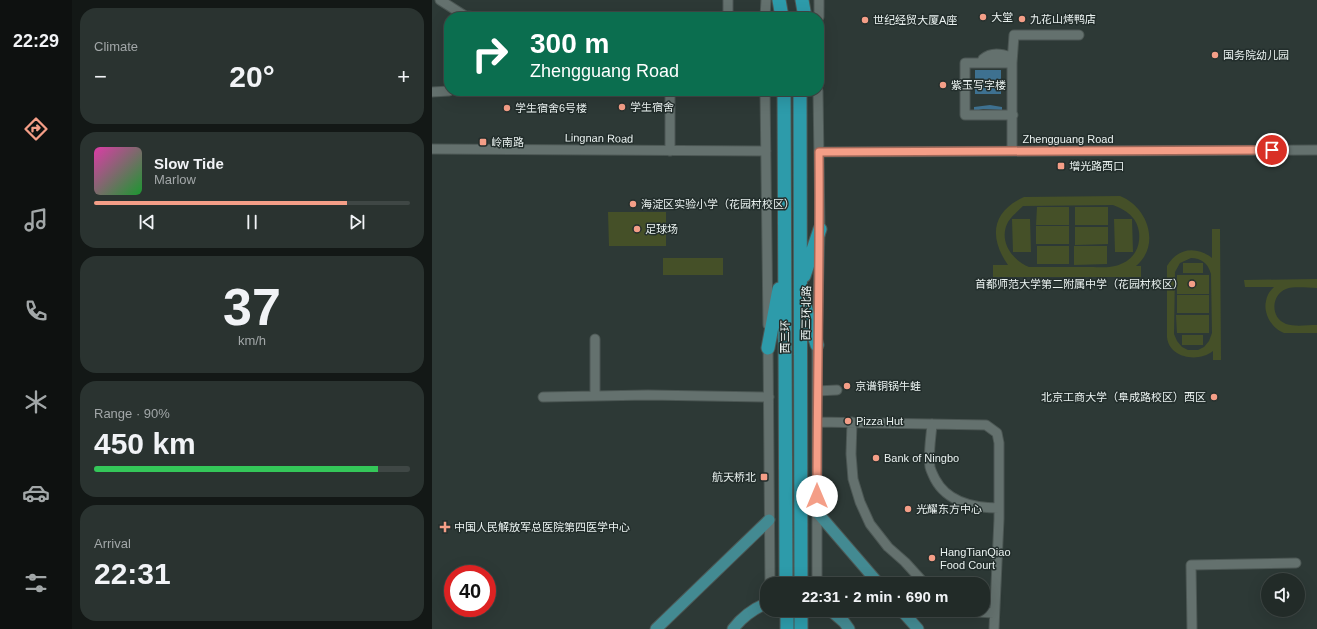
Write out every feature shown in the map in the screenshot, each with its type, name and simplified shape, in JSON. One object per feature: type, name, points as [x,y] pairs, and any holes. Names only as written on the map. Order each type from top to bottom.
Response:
[{"type":"highway","points":[[779,0],[782,12]]},
{"type":"highway","points":[[783,12],[784,0]]},
{"type":"highway","points":[[800,12],[801,0]]},
{"type":"highway","points":[[801,0],[805,12]]},
{"type":"highway","name":"西三环","points":[[784,96],[786,577]]},
{"type":"highway","name":"西三环","points":[[800,96],[801,577]]},
{"type":"highway","points":[[817,345],[800,289],[820,229]]},
{"type":"highway","points":[[768,348],[785,256]]},
{"type":"highway","points":[[787,617],[787,629]]},
{"type":"highway","points":[[801,617],[801,629]]},
{"type":"main road","points":[[817,512],[873,577]]},
{"type":"main road","points":[[656,629],[769,520]]},
{"type":"main road","points":[[733,629],[739,620],[760,606]]},
{"type":"main road","points":[[838,617],[850,629]]},
{"type":"main road","points":[[907,617],[918,629]]},
{"type":"street","points":[[440,0],[458,12]]},
{"type":"street","points":[[728,0],[728,12]]},
{"type":"street","points":[[765,12],[766,0]]},
{"type":"street","points":[[819,0],[819,12]]},
{"type":"street","points":[[1012,151],[1012,63],[1014,36],[1079,35]]},
{"type":"street","points":[[1012,63],[965,63],[966,115],[1013,114]]},
{"type":"street","points":[[432,92],[444,91]]},
{"type":"street","points":[[670,96],[670,151]]},
{"type":"street","points":[[765,96],[770,577]]},
{"type":"street","name":"西三环北路","points":[[817,577],[817,345],[820,229],[818,96]]},
{"type":"street","name":"Lingnan Road","points":[[432,149],[766,151]]},
{"type":"street","name":"Zhengguang Road","points":[[819,152],[1317,150]]},
{"type":"street","points":[[595,338],[595,396]]},
{"type":"street","points":[[817,390],[837,390]]},
{"type":"street","points":[[543,397],[648,395],[769,397]]},
{"type":"street","points":[[817,422],[986,425],[997,434],[999,508],[994,629]]},
{"type":"street","points":[[852,422],[851,454],[853,479],[860,502],[870,524],[888,547],[919,577]]},
{"type":"street","points":[[932,424],[930,468],[938,484],[951,497],[970,505],[984,508],[999,508]]},
{"type":"street","points":[[1192,629],[1190,565],[1296,563]]},
{"type":"street","points":[[990,613],[994,613]]},
{"type":"green space","points":[[1120,196],[1130,201],[1144,217],[1148,227],[1148,248],[1144,257],[1136,266],[1141,266],[1141,277],[993,277],[993,265],[1008,265],[1002,255],[996,236],[996,226],[999,218],[1013,203],[1024,197]],"holes":[[[1113,205],[1133,218],[1139,232],[1137,249],[1131,258],[1121,264],[1112,267],[1029,267],[1017,260],[1008,249],[1005,229],[1008,222],[1023,206]]]},
{"type":"green space","points":[[1037,207],[1069,207],[1069,225],[1036,225]]},
{"type":"green space","points":[[1075,207],[1108,207],[1108,225],[1075,225]]},
{"type":"green space","name":"足球场","points":[[608,212],[666,212],[666,246],[609,246]]},
{"type":"green space","points":[[1012,219],[1030,219],[1031,252],[1013,252]]},
{"type":"green space","points":[[1114,219],[1132,219],[1133,252],[1115,252]]},
{"type":"green space","points":[[1036,226],[1069,226],[1069,244],[1036,244]]},
{"type":"green space","points":[[1075,227],[1108,227],[1108,244],[1075,245]]},
{"type":"green space","points":[[1212,229],[1220,229],[1221,360],[1213,360],[1213,351],[1200,357],[1178,354],[1169,344],[1167,337],[1167,266],[1177,255],[1188,250],[1194,250],[1206,254],[1212,258]],"holes":[[[1191,258],[1204,262],[1211,274],[1212,333],[1209,341],[1204,347],[1198,350],[1188,350],[1182,347],[1174,334],[1175,272],[1180,263]]]},
{"type":"green space","points":[[1037,246],[1069,246],[1069,264],[1037,264]]},
{"type":"green space","points":[[1074,246],[1107,246],[1107,264],[1074,265]]},
{"type":"green space","points":[[663,258],[723,258],[723,275],[663,275]]},
{"type":"green space","points":[[1183,263],[1203,263],[1203,273],[1183,273]]},
{"type":"green space","points":[[1177,275],[1209,275],[1209,294],[1177,294]]},
{"type":"green space","points":[[1317,279],[1317,288],[1301,287],[1286,289],[1281,292],[1277,296],[1274,306],[1277,317],[1281,321],[1286,324],[1301,326],[1317,325],[1317,333],[1284,333],[1280,331],[1269,320],[1265,306],[1267,297],[1274,287],[1245,287],[1244,280]]},
{"type":"green space","points":[[1177,295],[1209,295],[1209,313],[1177,313]]},
{"type":"green space","points":[[1176,315],[1209,315],[1209,333],[1177,333]]},
{"type":"green space","points":[[1182,335],[1203,335],[1203,345],[1182,345]]},
{"type":"water","points":[[975,70],[1001,70],[1001,94],[975,94]]},
{"type":"water","points":[[990,105],[1002,107],[1002,110],[983,109],[974,111],[974,107]]},
{"type":"place","name":"大堂","points":[[983,17]]},
{"type":"place","name":"九花山烤鸭店","points":[[1022,19]]},
{"type":"place","name":"世纪经贸大厦A座","points":[[865,20]]},
{"type":"place","name":"国务院幼儿园","points":[[1215,55]]},
{"type":"place","name":"紫玉写字楼","points":[[943,85]]},
{"type":"place","name":"学生宿舍","points":[[622,107]]},
{"type":"place","name":"学生宿舍6号楼","points":[[507,108]]},
{"type":"place","name":"岭南路","points":[[483,142]]},
{"type":"place","name":"增光路西口","points":[[1061,166]]},
{"type":"place","name":"海淀区实验小学（花园村校区）","points":[[633,204]]},
{"type":"place","name":"足球场","points":[[637,229]]},
{"type":"place","name":"首都师范大学第二附属中学（花园村校区）","points":[[1192,284]]},
{"type":"place","name":"京谱铜锅牛蛙","points":[[847,386]]},
{"type":"place","name":"北京工商大学（阜成路校区）西区","points":[[1214,397]]},
{"type":"place","name":"Pizza Hut","points":[[848,421]]},
{"type":"place","name":"Bank of Ningbo","points":[[876,458]]},
{"type":"place","name":"航天桥北","points":[[764,477]]},
{"type":"place","name":"光耀东方中心","points":[[908,509]]},
{"type":"place","name":"中国人民解放军总医院第四医学中心","points":[[445,527]]},
{"type":"place","name":"HangTianQiao Food Court","points":[[932,558]]},
{"type":"route","points":[[817,496],[817,345],[820,229],[819,152],[1272,150]]}]
